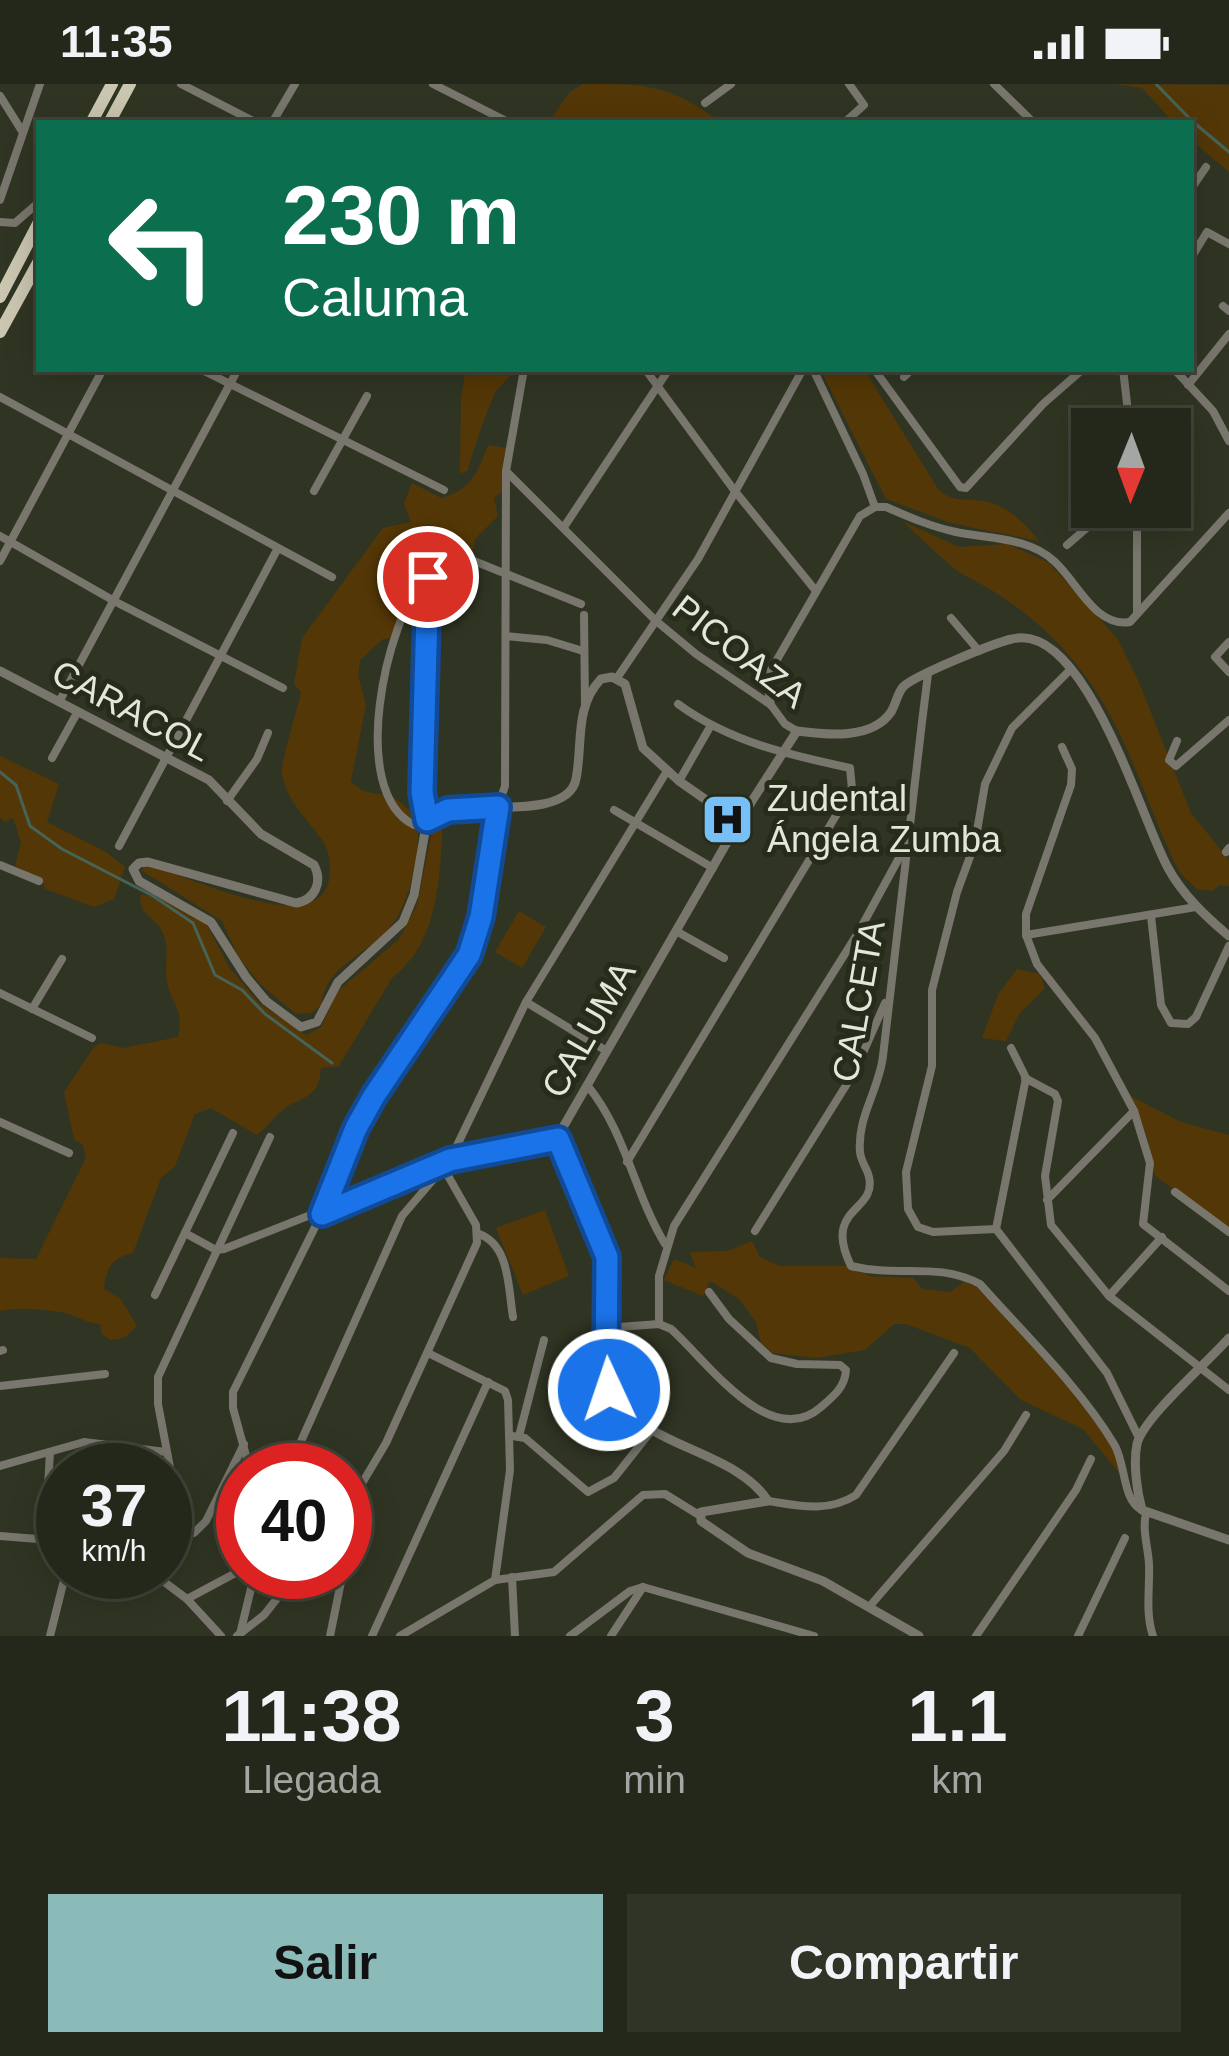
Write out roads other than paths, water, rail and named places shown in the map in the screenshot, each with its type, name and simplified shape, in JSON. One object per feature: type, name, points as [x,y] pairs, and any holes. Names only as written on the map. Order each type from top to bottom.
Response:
[{"type":"highway","points":[[93,120],[112,84]]},
{"type":"highway","points":[[111,120],[130,84]]},
{"type":"highway","points":[[1,293],[36,228]]},
{"type":"highway","points":[[0,332],[36,266]]},
{"type":"street","points":[[0,200],[40,84]]},
{"type":"street","points":[[181,84],[235,118]]},
{"type":"street","points":[[274,120],[295,84]]},
{"type":"street","points":[[435,84],[504,120]]},
{"type":"street","points":[[705,103],[731,84]]},
{"type":"street","points":[[847,120],[864,105],[849,84]]},
{"type":"street","points":[[994,84],[1031,120]]},
{"type":"street","points":[[0,96],[23,133]]},
{"type":"street","points":[[1194,184],[1206,166]]},
{"type":"street","points":[[0,222],[16,223],[36,205]]},
{"type":"street","points":[[1194,252],[1203,234],[1211,233],[1229,244]]},
{"type":"street","points":[[1188,386],[1229,334]]},
{"type":"street","points":[[0,562],[101,372]]},
{"type":"street","points":[[206,372],[444,490]]},
{"type":"street","points":[[58,704],[236,372]]},
{"type":"street","points":[[192,1534],[206,1521],[245,1442],[232,1408],[233,1392],[322,1214],[356,1128],[469,955],[481,917],[505,786],[506,471],[523,372]]},
{"type":"street","points":[[647,372],[817,592]]},
{"type":"street","points":[[564,527],[667,372]]},
{"type":"street","points":[[585,707],[599,681],[617,678],[698,559],[801,372]]},
{"type":"street","points":[[814,372],[874,507]]},
{"type":"street","points":[[876,372],[961,487],[967,488],[1043,404],[1080,372]]},
{"type":"street","points":[[1123,372],[1128,408]]},
{"type":"street","points":[[1176,372],[1213,411],[1229,441]]},
{"type":"street","points":[[314,491],[367,396]]},
{"type":"street","points":[[0,397],[332,577]]},
{"type":"street","name":"PICOAZA","points":[[506,471],[656,620],[696,654],[772,705],[785,724],[797,731],[871,729],[891,711],[904,685],[1010,639],[1031,637],[1046,644],[1102,714],[1154,840],[1177,882],[1196,907],[1229,936]]},
{"type":"street","points":[[772,705],[771,670],[860,516],[874,507],[955,532],[1034,548],[1053,559],[1102,616],[1119,624],[1137,615],[1229,513]]},
{"type":"street","points":[[1067,545],[1087,528]]},
{"type":"street","points":[[1137,528],[1137,615]]},
{"type":"street","points":[[0,536],[283,688]]},
{"type":"street","points":[[119,846],[278,548]]},
{"type":"street","points":[[427,820],[422,792],[428,577],[409,598],[392,647],[377,738],[387,802],[400,818],[414,825],[427,820],[448,810],[557,801],[568,795],[575,782],[585,707],[582,609],[474,561]]},
{"type":"street","points":[[951,618],[979,651]]},
{"type":"street","points":[[506,636],[547,640],[584,651]]},
{"type":"street","points":[[1229,642],[1215,657],[1229,672]]},
{"type":"street","name":"CARACOL","points":[[0,670],[209,780],[261,833],[314,865],[317,885],[309,899],[291,903],[148,862],[135,866],[134,877],[211,922],[266,1001],[304,1027],[317,1022],[338,982],[403,922],[414,895],[427,820]]},
{"type":"street","points":[[996,1229],[934,1232],[918,1227],[908,1209],[906,1172],[932,1066],[932,991],[957,892],[975,843],[986,784],[1012,728],[1070,670]]},
{"type":"street","name":"CALCETA","points":[[928,674],[878,1082],[860,1131],[860,1156],[871,1182],[839,1238],[851,1266],[957,1271],[980,1284],[1102,1424],[1119,1451],[1130,1501],[1144,1511],[1147,1618],[1153,1636]]},
{"type":"street","points":[[617,678],[627,688],[640,743],[679,781],[729,816],[741,818]]},
{"type":"street","points":[[627,1162],[852,789],[850,768],[782,753],[710,727],[678,704]]},
{"type":"street","points":[[52,758],[77,713]]},
{"type":"street","points":[[1177,741],[1171,764],[1181,764],[1229,721]]},
{"type":"street","points":[[679,781],[710,727]]},
{"type":"street","name":"CALUMA","points":[[217,1250],[322,1214],[446,1163],[558,1139],[604,1050],[797,731]]},
{"type":"street","points":[[227,801],[257,759],[268,734]]},
{"type":"street","points":[[1062,747],[1072,769],[1071,784],[1026,914],[1026,935],[1036,964],[1096,1038],[1134,1111],[1150,1163],[1143,1224],[1229,1291]]},
{"type":"street","points":[[300,1443],[402,1216],[446,1163],[526,1002],[667,771]]},
{"type":"street","points":[[614,810],[713,868]]},
{"type":"street","points":[[659,1324],[659,1276],[666,1245],[858,933],[908,842]]},
{"type":"street","points":[[0,865],[39,881]]},
{"type":"street","points":[[1026,935],[1196,907]]},
{"type":"street","points":[[1151,916],[1161,1005],[1171,1023],[1188,1024],[1196,1017],[1229,946]]},
{"type":"street","points":[[676,931],[724,958]]},
{"type":"street","points":[[32,1009],[62,959]]},
{"type":"street","points":[[755,1231],[869,1045],[891,984]]},
{"type":"street","points":[[0,993],[92,1038]]},
{"type":"street","points":[[526,1002],[604,1050]]},
{"type":"street","points":[[1011,1048],[1024,1078],[996,1229],[1107,1373],[1139,1438]]},
{"type":"street","points":[[1024,1078],[1055,1094],[1058,1101],[1045,1176],[1051,1226],[1109,1297],[1229,1390]]},
{"type":"street","points":[[586,1085],[621,1140],[666,1245]]},
{"type":"street","points":[[1046,1202],[1134,1111]]},
{"type":"street","points":[[0,1123],[69,1154]]},
{"type":"street","points":[[155,1295],[233,1133]]},
{"type":"street","points":[[165,1443],[158,1377],[270,1137]]},
{"type":"street","points":[[558,1139],[605,1246],[609,1390],[652,1430],[746,1477],[768,1502]]},
{"type":"street","points":[[446,1163],[479,1234],[492,1239],[502,1256],[513,1317]]},
{"type":"street","points":[[1175,1192],[1229,1232]]},
{"type":"street","points":[[185,1233],[217,1250]]},
{"type":"street","points":[[372,1467],[428,1354],[479,1234]]},
{"type":"street","points":[[1109,1297],[1162,1238]]},
{"type":"street","points":[[606,1328],[659,1324],[671,1329],[739,1394],[773,1418],[798,1422],[842,1387],[846,1370],[840,1364],[784,1362],[761,1351],[709,1292]]},
{"type":"street","points":[[1229,1338],[1152,1417],[1136,1451],[1144,1511],[1229,1540]]},
{"type":"street","points":[[495,1580],[516,1436],[544,1340]]},
{"type":"street","points":[[400,1636],[495,1580],[554,1572],[643,1495],[664,1494],[699,1515],[768,1502],[819,1508],[845,1502],[856,1495],[955,1353]]},
{"type":"street","points":[[428,1354],[505,1391],[516,1436],[587,1492],[614,1478],[652,1430]]},
{"type":"street","points":[[0,1386],[105,1374]]},
{"type":"street","points":[[372,1636],[488,1382]]},
{"type":"street","points":[[868,1608],[1004,1451],[1026,1415]]},
{"type":"street","points":[[0,1466],[36,1456]]},
{"type":"street","points":[[976,1636],[1076,1490],[1091,1459]]},
{"type":"street","points":[[699,1515],[701,1522],[748,1552],[823,1581],[919,1636]]},
{"type":"street","points":[[0,1536],[36,1539]]},
{"type":"street","points":[[1078,1636],[1125,1538]]},
{"type":"street","points":[[512,1577],[515,1636]]},
{"type":"street","points":[[610,1636],[643,1587]]},
{"type":"street","points":[[570,1636],[629,1591],[643,1587],[814,1636]]},
{"type":"street","points":[[50,1636],[59,1599]]},
{"type":"street","points":[[187,1599],[221,1636]]},
{"type":"street","points":[[238,1635],[248,1599]]},
{"type":"street","points":[[238,1635],[277,1599]]},
{"type":"street","points":[[330,1636],[338,1599]]},
{"type":"street","points":[[759,1636],[765,1620]]},
{"type":"waterway","points":[[1156,84],[1191,120]]},
{"type":"waterway","points":[[1194,123],[1229,152]]},
{"type":"waterway","points":[[0,772],[16,785],[30,826],[193,923],[215,975],[242,990],[265,1014],[332,1063]]},
{"type":"place","name":"Zudental Ángela Zumba","points":[[728,819]]}]
